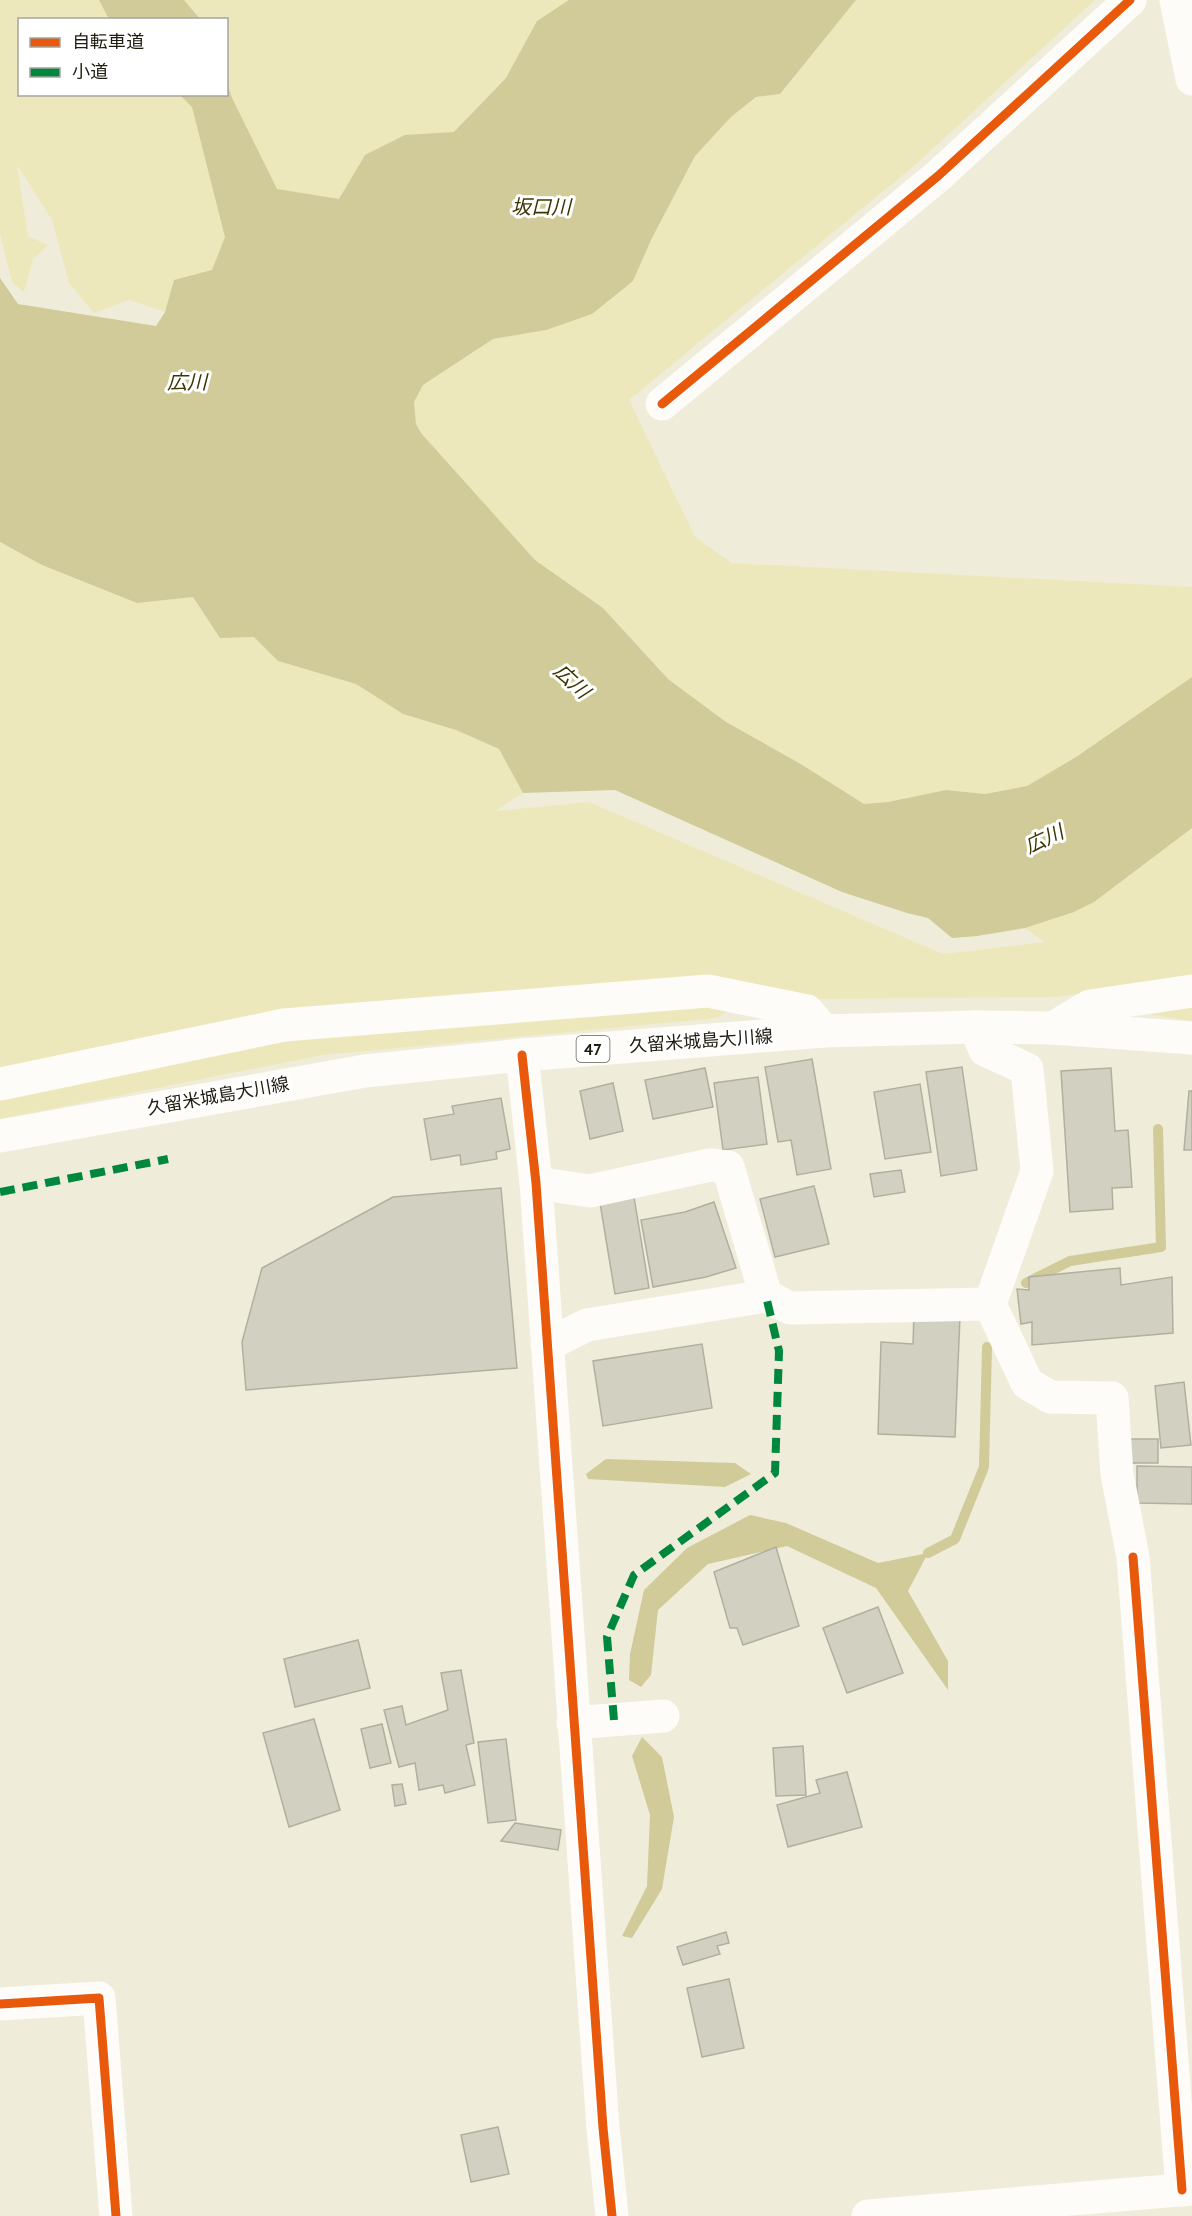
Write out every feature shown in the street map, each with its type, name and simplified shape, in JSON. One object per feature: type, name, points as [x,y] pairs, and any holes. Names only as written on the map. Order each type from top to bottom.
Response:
[{"type":"street","points":[[662,404],[938,176],[1130,0]]},
{"type":"street","points":[[1176,0],[1192,79]]},
{"type":"street","points":[[0,1084],[284,1025],[708,991],[807,1011],[824,1031]]},
{"type":"street","points":[[1053,1028],[1090,1005],[1192,991]]},
{"type":"street","points":[[868,2216],[1187,2189],[1132,1557],[1117,1474],[1112,1398],[1050,1397],[1027,1383],[990,1304],[1037,1171],[1027,1069],[985,1050],[975,1027]]},
{"type":"street","name":"久留米城島大川線","points":[[0,1136],[365,1071],[522,1055],[824,1031],[975,1027],[1053,1028],[1192,1038]]},
{"type":"street","points":[[522,1055],[536,1183],[573,1723],[603,2128],[612,2216]]},
{"type":"street","points":[[536,1183],[590,1191],[710,1165],[728,1167],[766,1296]]},
{"type":"street","points":[[547,1345],[587,1325],[766,1296],[790,1308],[990,1304]]},
{"type":"street","points":[[573,1723],[663,1716]]},
{"type":"street","points":[[0,2004],[99,1998],[116,2216]]},
{"type":"shaded area","points":[[0,0],[640,0],[554,75],[157,326],[165,312],[129,300],[94,313],[69,283],[52,220],[17,165],[28,236],[48,245],[33,259],[24,292],[12,282],[0,234]]},
{"type":"shaded area","points":[[856,0],[1095,0],[915,165],[629,400],[695,537],[732,563],[1192,587],[1192,677],[1076,757],[1027,786],[985,794],[946,790],[888,802],[864,804],[799,763],[726,722],[668,679],[603,608],[535,560],[421,433],[416,424],[414,402],[423,385],[493,339],[546,330],[633,281],[652,238],[695,156],[731,117],[757,97],[780,94]]},
{"type":"shaded area","points":[[0,542],[42,565],[137,603],[193,597],[220,638],[254,637],[278,661],[356,684],[403,714],[456,730],[499,749],[523,793],[495,811],[589,802],[943,954],[1045,942],[1025,928],[952,938],[1192,806],[1192,1021],[1154,1015],[1103,990],[1057,997],[819,999],[759,985],[718,1018],[323,1055],[0,1119]]},
{"type":"water","points":[[99,0],[184,0],[199,18],[108,18]]},
{"type":"water","points":[[569,0],[856,0],[780,94],[756,97],[731,117],[695,156],[652,238],[633,281],[592,314],[546,330],[493,339],[423,385],[414,402],[416,424],[421,433],[535,560],[603,608],[668,679],[726,722],[799,763],[864,804],[888,802],[946,790],[985,794],[1027,786],[1076,757],[1192,677],[1192,828],[1094,902],[1074,912],[1025,928],[952,938],[928,918],[842,892],[615,790],[523,793],[499,749],[456,730],[403,714],[356,684],[278,661],[254,637],[220,638],[193,597],[137,603],[42,565],[0,542],[0,278],[18,304],[156,326],[165,312],[174,280],[212,270],[225,237],[192,107],[181,96],[228,96],[228,86],[277,189],[339,199],[365,155],[405,135],[454,132],[506,78],[537,21]]},
{"type":"water","points":[[606,1459],[735,1463],[751,1474],[725,1487],[588,1479],[586,1474]]},
{"type":"water","points":[[750,1515],[786,1523],[878,1563],[928,1553],[908,1591],[948,1661],[948,1690],[876,1588],[787,1546],[708,1564],[658,1610],[651,1675],[641,1687],[629,1680],[630,1654],[644,1590],[687,1548]]},
{"type":"water","points":[[642,1737],[662,1757],[674,1817],[662,1889],[632,1938],[622,1936],[647,1886],[650,1815],[632,1756]]},
{"type":"building","points":[[812,1059],[831,1169],[797,1175],[791,1140],[778,1142],[765,1067]]},
{"type":"building","points":[[962,1067],[977,1170],[941,1176],[926,1072]]},
{"type":"building","points":[[705,1068],[713,1107],[653,1119],[645,1080]]},
{"type":"building","points":[[1111,1068],[1115,1131],[1128,1130],[1132,1187],[1112,1188],[1113,1209],[1070,1212],[1061,1071]]},
{"type":"building","points":[[758,1077],[767,1144],[723,1150],[714,1083]]},
{"type":"building","points":[[613,1083],[623,1131],[590,1139],[580,1091]]},
{"type":"building","points":[[920,1084],[931,1152],[885,1159],[874,1092]]},
{"type":"building","points":[[1189,1091],[1192,1091],[1192,1150],[1184,1150]]},
{"type":"building","points":[[501,1098],[510,1149],[496,1152],[497,1159],[461,1165],[460,1155],[431,1160],[424,1119],[454,1114],[452,1106]]},
{"type":"building","points":[[901,1170],[905,1192],[874,1197],[870,1174]]},
{"type":"building","points":[[814,1186],[829,1244],[775,1257],[760,1199]]},
{"type":"building","points":[[501,1188],[517,1368],[246,1390],[242,1342],[262,1268],[393,1197]]},
{"type":"building","points":[[634,1197],[649,1288],[615,1294],[600,1203]]},
{"type":"building","points":[[714,1202],[736,1268],[706,1277],[653,1287],[641,1220],[685,1212]]},
{"type":"building","points":[[1120,1268],[1121,1285],[1172,1277],[1173,1333],[1032,1345],[1032,1322],[1021,1324],[1017,1289],[1029,1290],[1029,1277]]},
{"type":"building","points":[[914,1314],[960,1316],[955,1437],[878,1434],[881,1342],[913,1344]]},
{"type":"building","points":[[702,1344],[712,1408],[603,1426],[593,1361]]},
{"type":"building","points":[[1184,1382],[1191,1445],[1161,1448],[1155,1386]]},
{"type":"building","points":[[1128,1439],[1158,1439],[1158,1463],[1129,1463]]},
{"type":"building","points":[[1137,1466],[1192,1467],[1192,1504],[1137,1503]]},
{"type":"building","points":[[776,1547],[799,1626],[743,1645],[737,1628],[730,1628],[714,1572]]},
{"type":"building","points":[[878,1607],[903,1673],[847,1693],[823,1628]]},
{"type":"building","points":[[358,1640],[370,1688],[295,1707],[284,1659]]},
{"type":"building","points":[[461,1670],[474,1743],[466,1745],[475,1785],[445,1793],[443,1785],[419,1790],[415,1763],[399,1767],[384,1710],[402,1706],[406,1725],[448,1710],[441,1673]]},
{"type":"building","points":[[314,1719],[340,1810],[289,1827],[263,1733]]},
{"type":"building","points":[[382,1724],[391,1763],[370,1768],[361,1729]]},
{"type":"building","points":[[506,1739],[516,1820],[488,1823],[478,1742]]},
{"type":"building","points":[[803,1746],[806,1795],[776,1796],[773,1748]]},
{"type":"building","points":[[847,1772],[862,1827],[788,1847],[777,1805],[820,1793],[816,1780]]},
{"type":"building","points":[[402,1784],[406,1804],[395,1806],[392,1785]]},
{"type":"building","points":[[515,1823],[561,1830],[558,1850],[501,1841]]},
{"type":"building","points":[[726,1932],[729,1943],[717,1946],[720,1954],[683,1965],[677,1947]]},
{"type":"building","points":[[729,1979],[744,2048],[702,2057],[687,1988]]},
{"type":"building","points":[[498,2127],[509,2174],[471,2182],[461,2135]]},
{"type":"waterway","points":[[1026,1283],[1070,1261],[1161,1247],[1158,1129]]},
{"type":"waterway","points":[[928,1553],[955,1539],[984,1467],[987,1347]]},
{"type":"marked path","points":[[0,1192],[168,1159]]},
{"type":"marked path","points":[[614,1720],[607,1637],[634,1575],[775,1473],[779,1351],[766,1296]]},
{"type":"cycle path","points":[[662,404],[938,176],[1130,0]]},
{"type":"cycle path","points":[[522,1055],[536,1183],[603,2128],[612,2216]]},
{"type":"cycle path","points":[[1133,1557],[1182,2190]]},
{"type":"cycle path","points":[[0,2004],[99,1998],[116,2216]]},
{"type":"water label","name":"坂口川","points":[[541,207]]},
{"type":"water label","name":"広川","points":[[187,382]]},
{"type":"water label","name":"広川","points":[[572,681]]},
{"type":"water label","name":"広川","points":[[1044,839]]}]
